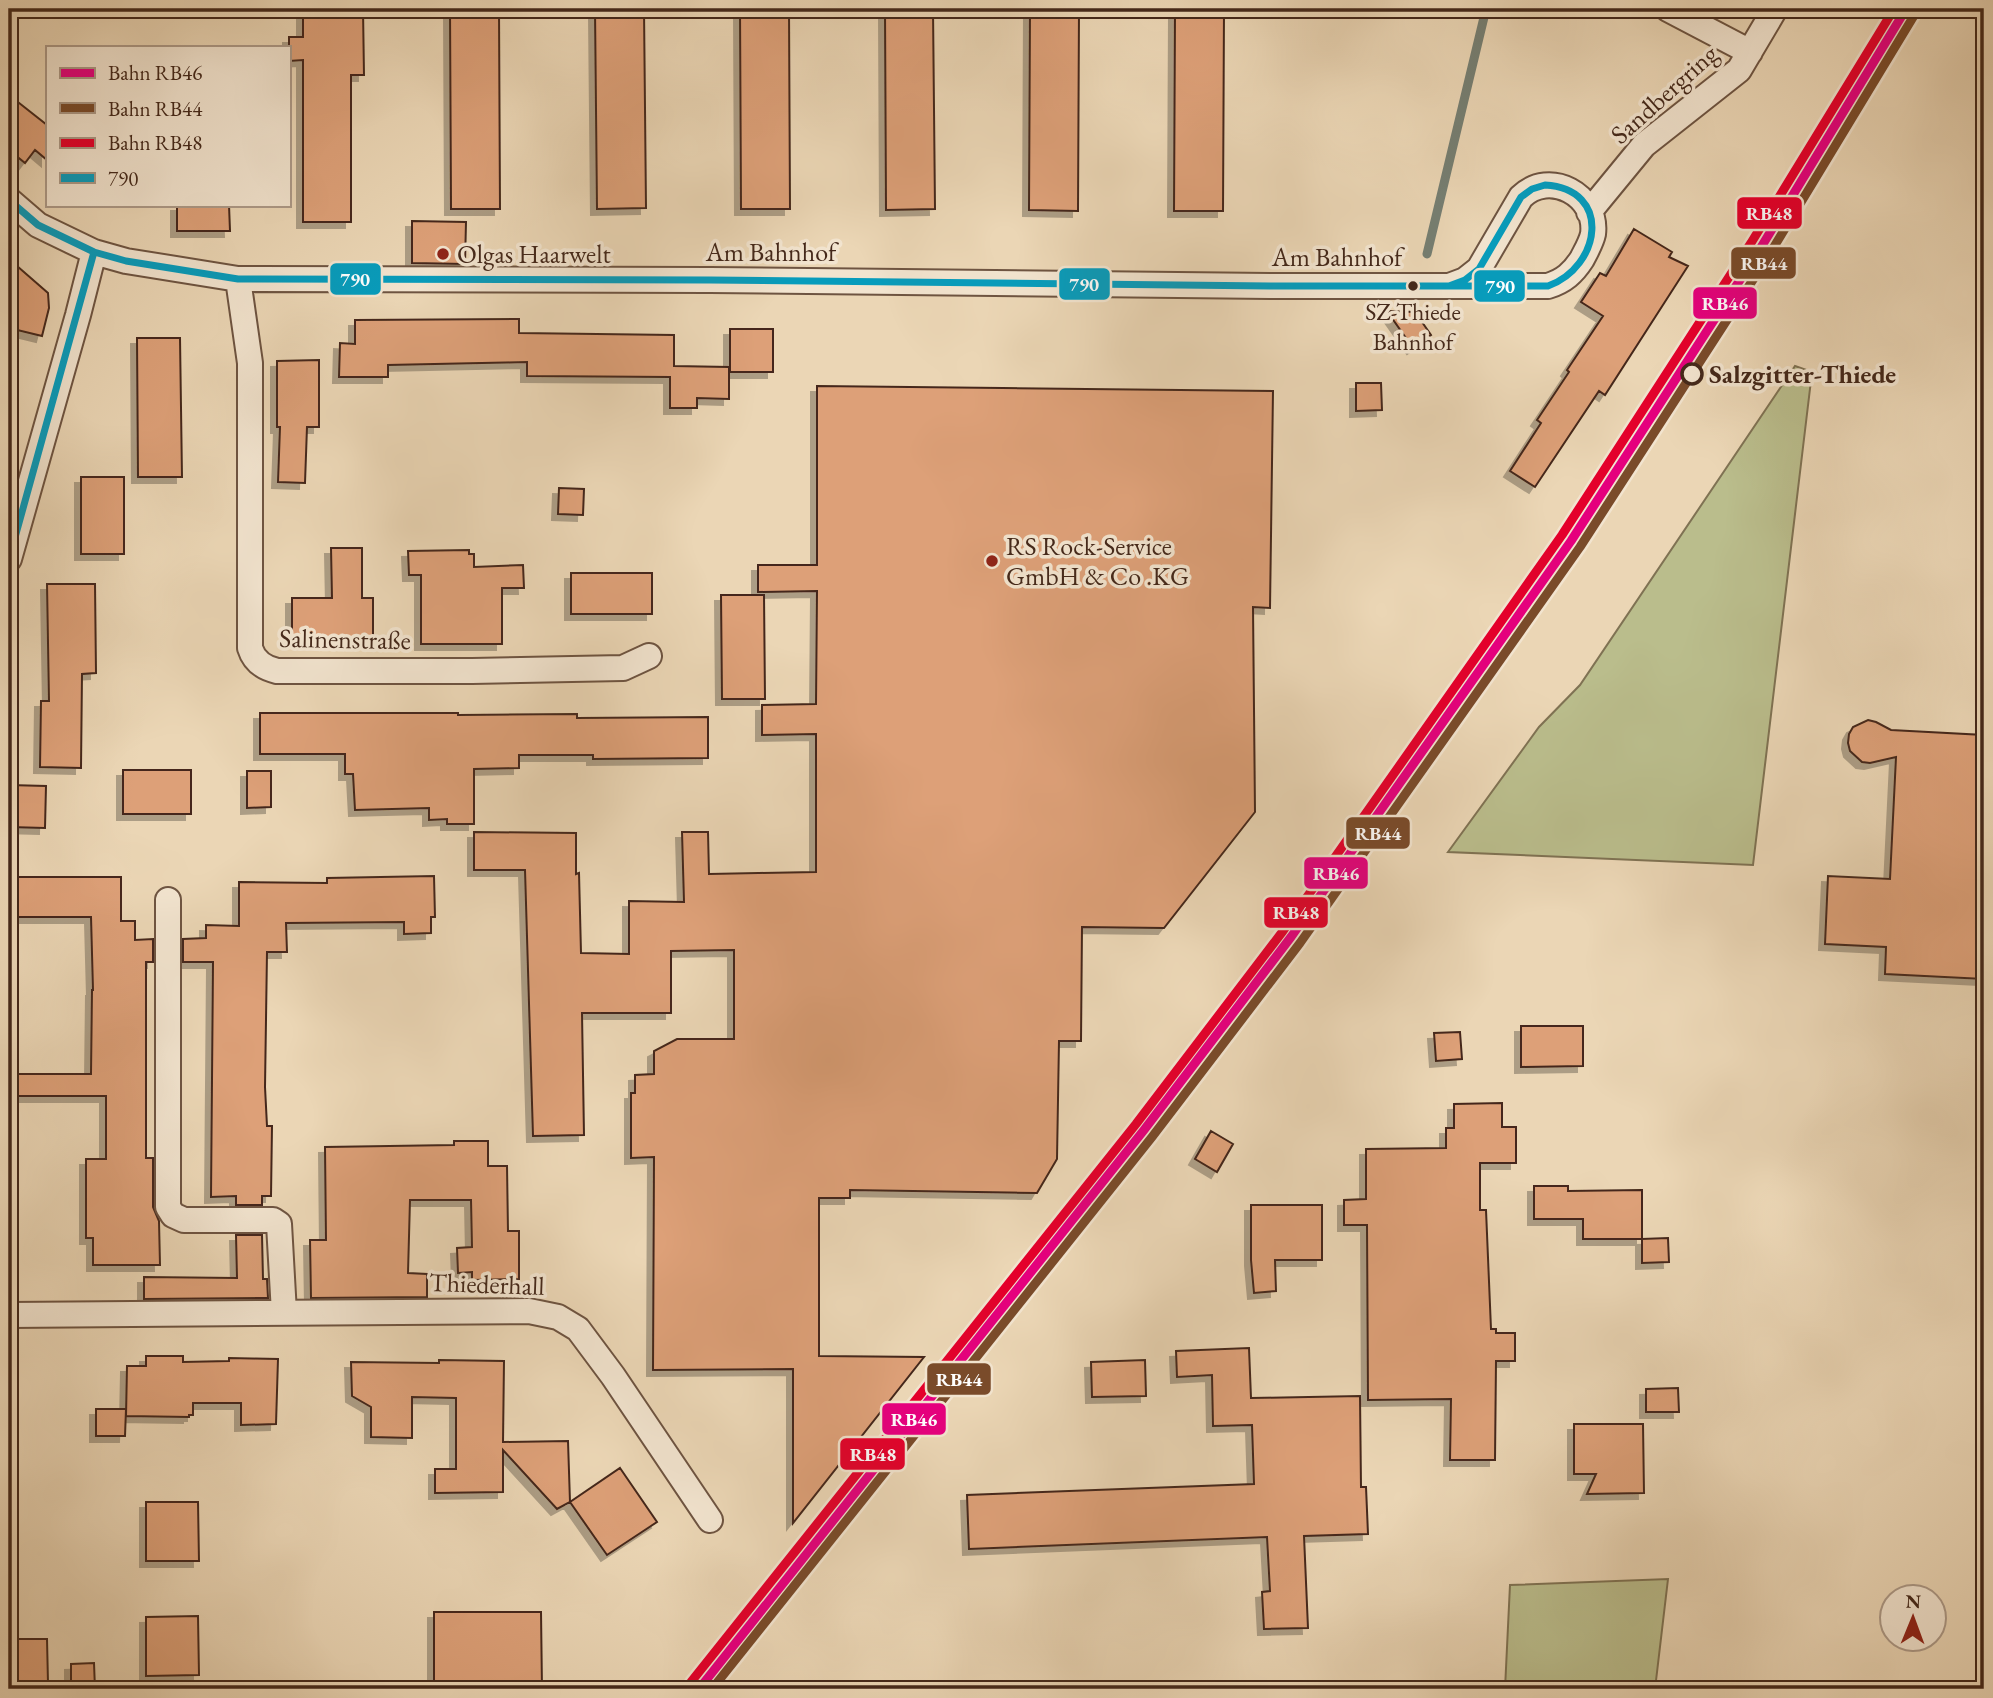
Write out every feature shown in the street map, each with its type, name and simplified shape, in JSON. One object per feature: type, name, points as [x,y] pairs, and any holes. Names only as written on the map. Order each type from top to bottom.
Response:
[{"type":"street","name":"Sandbergring","points":[[1668,9],[1750,51]]},
{"type":"street","name":"Sandbergring","points":[[1589,212],[1644,145],[1739,70],[1775,9]]},
{"type":"street","points":[[1449,286],[1465,280],[1479,268],[1521,197],[1532,189],[1542,185],[1565,188],[1585,202],[1589,212]]},
{"type":"street","name":"Am Bahnhof","points":[[9,200],[38,225],[94,251],[138,263],[238,279],[1548,286],[1566,279],[1588,247],[1592,234],[1589,212]]},
{"type":"street","points":[[9,559],[94,251]]},
{"type":"street","name":"Salinenstraße","points":[[238,279],[250,363],[250,648],[256,660],[277,671],[471,671],[623,668],[649,656]]},
{"type":"street","points":[[168,900],[168,1207],[173,1214],[184,1220],[273,1220],[279,1224],[284,1313]]},
{"type":"street","name":"Thiederhall","points":[[9,1315],[529,1311],[558,1317],[578,1329],[614,1376],[710,1520]]},
{"type":"green space","points":[[1795,366],[1812,372],[1753,865],[1448,852],[1539,727],[1580,685]]},
{"type":"green space","points":[[1668,1579],[1655,1689],[1505,1689],[1510,1585]]},
{"type":"building","points":[[303,9],[363,9],[364,75],[351,75],[351,222],[303,222],[303,60],[290,61],[289,37],[303,37]]},
{"type":"building","points":[[450,9],[499,9],[500,209],[451,209]]},
{"type":"building","points":[[595,9],[644,9],[646,208],[597,209]]},
{"type":"building","points":[[740,9],[789,9],[790,209],[741,209]]},
{"type":"building","points":[[885,9],[933,9],[935,209],[886,210]]},
{"type":"building","points":[[1030,9],[1079,9],[1078,211],[1029,210]]},
{"type":"building","points":[[1175,9],[1224,9],[1223,211],[1174,211]]},
{"type":"building","points":[[9,95],[46,124],[46,159],[35,150],[25,163],[9,150]]},
{"type":"building","points":[[177,206],[229,206],[230,231],[177,231]]},
{"type":"building","points":[[412,221],[466,222],[465,264],[412,263]]},
{"type":"building","points":[[1634,229],[1672,252],[1669,257],[1688,266],[1605,395],[1599,391],[1535,487],[1510,471],[1541,423],[1537,420],[1569,372],[1567,370],[1603,316],[1581,302],[1600,273],[1606,276]]},
{"type":"building","points":[[9,259],[48,293],[49,308],[42,336],[9,328]]},
{"type":"building","points":[[1387,311],[1415,312],[1431,335],[1413,348]]},
{"type":"building","points":[[519,319],[519,333],[674,335],[674,366],[729,367],[729,399],[697,398],[697,408],[670,408],[670,377],[527,376],[527,362],[388,365],[388,377],[339,377],[340,343],[355,344],[355,320]]},
{"type":"building","points":[[730,329],[773,329],[773,372],[730,372]]},
{"type":"building","points":[[137,338],[180,338],[182,477],[138,477]]},
{"type":"building","points":[[319,360],[319,427],[307,427],[305,483],[278,482],[280,427],[277,427],[277,361]]},
{"type":"building","points":[[1356,383],[1381,383],[1382,410],[1356,411]]},
{"type":"building","points":[[817,386],[1273,391],[1270,608],[1253,607],[1255,812],[1164,928],[1082,927],[1081,1041],[1059,1041],[1057,1159],[1037,1193],[850,1190],[850,1198],[819,1198],[819,1356],[924,1357],[793,1523],[793,1369],[653,1370],[654,1157],[631,1158],[631,1093],[635,1093],[635,1075],[654,1074],[654,1051],[677,1039],[734,1039],[734,950],[671,951],[671,1013],[582,1013],[584,1135],[533,1136],[525,870],[474,870],[474,832],[576,833],[581,953],[629,954],[629,901],[684,902],[682,832],[708,832],[709,874],[816,872],[816,734],[762,735],[762,705],[816,704],[817,591],[758,592],[758,565],[817,565]]},
{"type":"building","points":[[81,477],[124,477],[124,554],[81,554]]},
{"type":"building","points":[[559,488],[584,489],[583,515],[558,514]]},
{"type":"building","points":[[331,548],[362,548],[362,598],[373,598],[373,639],[292,640],[292,598],[332,598]]},
{"type":"building","points":[[469,550],[469,554],[474,554],[474,567],[523,565],[524,588],[502,588],[502,644],[421,644],[421,575],[409,575],[408,551]]},
{"type":"building","points":[[571,573],[652,573],[652,614],[571,614]]},
{"type":"building","points":[[47,584],[95,584],[96,673],[82,674],[81,768],[40,767],[41,701],[49,701]]},
{"type":"building","points":[[721,595],[764,595],[765,699],[722,699]]},
{"type":"building","points":[[260,713],[577,714],[577,718],[708,717],[708,758],[593,759],[593,755],[519,755],[519,768],[474,769],[474,824],[447,824],[447,819],[429,820],[429,808],[355,810],[353,774],[345,774],[345,754],[260,754]]},
{"type":"building","points":[[1868,720],[1891,730],[1984,735],[1984,979],[1885,974],[1886,947],[1825,944],[1828,876],[1890,879],[1896,757],[1870,763],[1862,762],[1850,751],[1848,743],[1853,727]]},
{"type":"building","points":[[123,770],[191,770],[191,814],[123,814]]},
{"type":"building","points":[[247,771],[271,771],[271,807],[247,808]]},
{"type":"building","points":[[9,785],[46,786],[45,828],[9,827]]},
{"type":"building","points":[[434,876],[435,917],[431,917],[431,933],[404,934],[404,922],[286,923],[287,952],[267,952],[265,1087],[267,1126],[272,1126],[271,1196],[262,1196],[262,1205],[236,1205],[236,1196],[211,1197],[213,962],[183,962],[183,939],[206,938],[206,925],[239,926],[239,882],[327,883],[327,878]]},
{"type":"building","points":[[9,877],[121,877],[121,921],[135,921],[135,940],[153,939],[153,962],[146,962],[146,1158],[153,1158],[153,1207],[159,1221],[160,1265],[93,1265],[93,1238],[86,1238],[86,1159],[106,1159],[106,1096],[9,1096],[9,1074],[91,1074],[93,990],[91,917],[9,917]]},
{"type":"building","points":[[1521,1026],[1583,1026],[1583,1066],[1521,1067]]},
{"type":"building","points":[[1460,1032],[1462,1059],[1436,1061],[1434,1033]]},
{"type":"building","points":[[1502,1103],[1502,1127],[1516,1127],[1516,1163],[1480,1163],[1480,1210],[1486,1210],[1491,1329],[1496,1329],[1496,1333],[1515,1333],[1515,1361],[1496,1361],[1495,1460],[1450,1460],[1451,1399],[1368,1400],[1367,1225],[1344,1225],[1344,1200],[1366,1199],[1366,1149],[1446,1148],[1446,1128],[1454,1128],[1454,1104]]},
{"type":"building","points":[[1211,1131],[1233,1144],[1217,1172],[1195,1159]]},
{"type":"building","points":[[454,1141],[488,1141],[488,1166],[507,1166],[508,1231],[519,1231],[519,1279],[472,1280],[472,1272],[458,1273],[457,1248],[472,1247],[471,1200],[410,1200],[408,1273],[427,1274],[427,1297],[311,1298],[310,1240],[326,1240],[325,1147],[454,1145]]},
{"type":"building","points":[[1534,1186],[1568,1186],[1568,1191],[1642,1190],[1642,1239],[1583,1239],[1583,1219],[1534,1219]]},
{"type":"building","points":[[1251,1205],[1322,1205],[1322,1260],[1275,1260],[1276,1291],[1254,1293]]},
{"type":"building","points":[[236,1235],[262,1235],[263,1279],[267,1279],[268,1298],[144,1299],[144,1277],[237,1278]]},
{"type":"building","points":[[1668,1238],[1669,1262],[1642,1263],[1642,1239]]},
{"type":"building","points":[[1249,1348],[1251,1398],[1360,1396],[1361,1487],[1366,1487],[1368,1534],[1304,1536],[1308,1628],[1264,1629],[1262,1592],[1270,1591],[1267,1537],[969,1549],[967,1495],[1254,1484],[1252,1425],[1213,1426],[1212,1375],[1177,1377],[1176,1351]]},
{"type":"building","points":[[146,1356],[183,1356],[183,1362],[229,1361],[229,1358],[278,1359],[276,1424],[241,1425],[241,1403],[193,1403],[193,1415],[189,1417],[126,1416],[127,1366],[146,1366]]},
{"type":"building","points":[[439,1360],[504,1361],[503,1442],[568,1441],[570,1502],[557,1509],[503,1450],[503,1492],[435,1493],[435,1469],[456,1469],[456,1398],[412,1397],[412,1438],[371,1437],[371,1407],[352,1396],[351,1362],[439,1363]]},
{"type":"building","points":[[1145,1360],[1146,1396],[1092,1397],[1091,1362]]},
{"type":"building","points":[[1678,1388],[1679,1412],[1646,1412],[1646,1389]]},
{"type":"building","points":[[96,1409],[126,1409],[125,1436],[96,1436]]},
{"type":"building","points":[[1574,1424],[1643,1424],[1644,1493],[1587,1494],[1596,1474],[1574,1474]]},
{"type":"building","points":[[620,1468],[657,1522],[607,1555],[570,1502]]},
{"type":"building","points":[[146,1502],[198,1502],[199,1561],[146,1561]]},
{"type":"building","points":[[434,1612],[541,1612],[542,1689],[434,1689]]},
{"type":"building","points":[[198,1616],[199,1675],[146,1676],[146,1617]]},
{"type":"building","points":[[9,1639],[47,1639],[48,1683],[9,1683]]},
{"type":"building","points":[[94,1663],[95,1689],[71,1689],[71,1664]]},
{"type":"waterway","points":[[1427,254],[1486,9]]},
{"type":"rail line","name":"RB48","points":[[691,1682],[1136,1124],[1283,931],[1562,535],[1751,243],[1894,9]]},
{"type":"rail line","name":"RB46","points":[[699,1689],[1144,1130],[1291,937],[1571,541],[1760,249],[1906,9]]},
{"type":"rail line","name":"RB44","points":[[712,1689],[1152,1137],[1300,943],[1580,547],[1769,255],[1915,14]]},
{"type":"transit line","name":"790","points":[[1545,185],[1567,190],[1582,200],[1590,214],[1592,230],[1588,247],[1579,263],[1566,276],[1548,286],[1449,286],[1465,280],[1479,269],[1521,197],[1532,189],[1545,185]]},
{"type":"transit line","name":"790","points":[[9,200],[38,225],[94,252],[126,261],[238,279],[1449,286]]},
{"type":"transit line","name":"790","points":[[9,559],[94,252]]},
{"type":"place","name":"Olgas Haarwelt","points":[[443,254]]},
{"type":"place","name":"SZ-Thiede Bahnhof","points":[[1413,286]]},
{"type":"place","name":"Salzgitter-Thiede","points":[[1692,374]]},
{"type":"place","name":"RS Rock-Service GmbH & Co .KG","points":[[992,561]]}]
